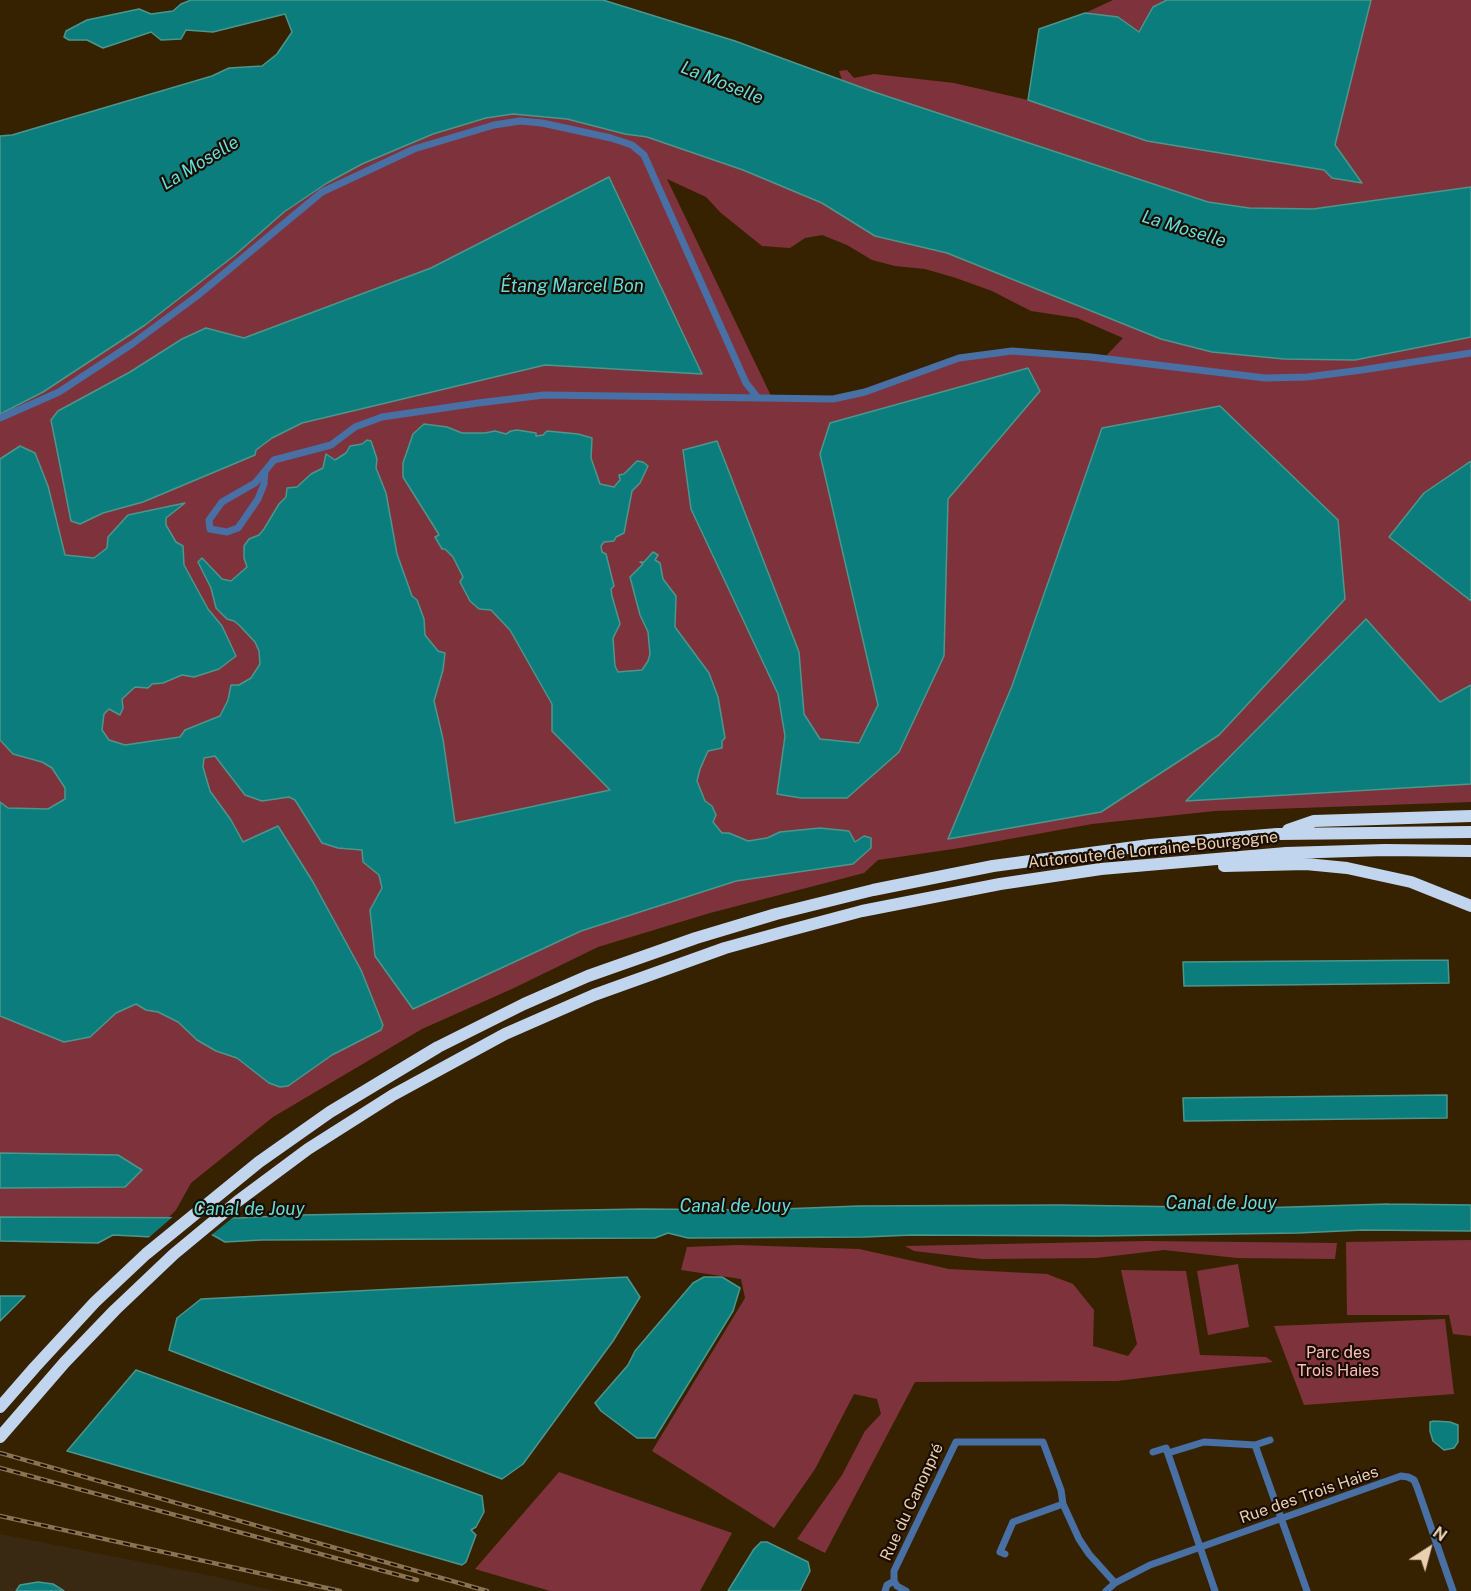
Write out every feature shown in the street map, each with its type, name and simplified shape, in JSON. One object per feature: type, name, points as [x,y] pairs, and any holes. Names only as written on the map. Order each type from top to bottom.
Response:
[{"type":"highway","points":[[1277,834],[1314,821],[1471,816]]},
{"type":"highway","name":"Autoroute de Lorraine-Bourgogne","points":[[0,1407],[73,1325],[146,1254],[221,1190],[330,1112],[383,1079],[469,1031],[588,976],[696,938],[776,914],[863,892],[993,866],[1150,845],[1277,834],[1471,832]]},
{"type":"highway","name":"Autoroute de Lorraine-Bourgogne","points":[[0,1437],[89,1336],[174,1254],[238,1201],[341,1127],[446,1064],[549,1014],[654,972],[725,948],[874,909],[1000,884],[1148,864],[1286,853],[1385,850],[1471,851]]},
{"type":"highway","points":[[1148,864],[1326,865],[1411,882],[1471,906]]},
{"type":"street","points":[[0,418],[59,392],[132,345],[197,296],[322,192],[414,149],[494,125],[520,121],[542,123],[611,138],[632,145],[644,155],[746,383],[758,398]]},
{"type":"street","points":[[265,471],[264,484],[258,499],[238,528],[227,532],[210,529],[209,520],[222,502],[255,483],[274,460],[331,445],[355,427],[382,417],[544,396],[833,399],[865,392],[960,358],[1012,351],[1091,357],[1265,378],[1307,377],[1351,372],[1471,353]]},
{"type":"street","points":[[1168,1453],[1204,1442],[1255,1445],[1270,1440]]},
{"type":"street","name":"Rue du Canonpré","points":[[906,1591],[897,1586],[894,1581],[894,1570],[956,1442],[1043,1442],[1061,1490],[1063,1503],[1079,1539],[1089,1554],[1116,1582]]},
{"type":"street","points":[[1255,1445],[1307,1591]]},
{"type":"street","points":[[1153,1452],[1166,1448],[1215,1591]]},
{"type":"street","name":"Rue des Trois Haies","points":[[1106,1591],[1116,1582],[1144,1567],[1401,1476],[1414,1480],[1453,1591]]},
{"type":"street","points":[[1005,1554],[1000,1552],[1013,1522],[1063,1503]]},
{"type":"street","name":"Rue du Canonpré","points":[[885,1591],[887,1585],[894,1581]]},
{"type":"shaded area","points":[[0,1534],[212,1576],[276,1591],[0,1591]]},
{"type":"green space","points":[[1113,0],[1167,0],[1153,7],[1139,32],[1118,17],[1085,13]]},
{"type":"green space","points":[[1371,0],[1471,0],[1471,187],[1313,209],[1249,208],[1208,202],[874,92],[842,80],[839,71],[847,70],[854,78],[874,74],[954,83],[1028,100],[1147,141],[1325,170],[1332,178],[1361,183],[1334,145]]},
{"type":"green space","points":[[513,114],[567,119],[625,134],[647,137],[743,170],[822,203],[875,236],[947,253],[1161,339],[1212,352],[1284,359],[1355,360],[1471,337],[1471,802],[1215,811],[1092,824],[878,860],[864,873],[710,913],[598,947],[422,1029],[273,1117],[191,1183],[176,1210],[169,1217],[0,1217],[0,414],[43,392],[284,212],[327,183],[362,164],[433,134],[486,118]],"holes":[[[667,179],[706,197],[721,213],[762,246],[790,248],[805,238],[822,235],[847,245],[872,260],[895,266],[925,269],[956,278],[992,291],[1031,311],[1077,318],[1123,338],[1104,358],[1012,351],[959,358],[833,399],[773,400]]]},
{"type":"green space","points":[[1471,1240],[1471,1336],[1453,1334],[1449,1315],[1347,1315],[1346,1242]]},
{"type":"green space","points":[[1146,1241],[1337,1243],[1335,1259],[1237,1258],[1164,1250],[1096,1258],[982,1259],[914,1251],[905,1246]]},
{"type":"green space","points":[[738,1245],[859,1249],[949,1269],[1047,1274],[1073,1284],[1094,1310],[1093,1346],[1128,1356],[1137,1344],[1121,1270],[1186,1271],[1200,1355],[1266,1357],[1273,1362],[1117,1381],[915,1382],[825,1553],[797,1539],[842,1475],[865,1431],[881,1414],[877,1399],[854,1394],[815,1469],[774,1528],[652,1451],[745,1298],[741,1279],[681,1270],[687,1247]]},
{"type":"green space","points":[[1238,1264],[1249,1327],[1208,1335],[1197,1271]]},
{"type":"green space","name":"Parc des Trois Haies","points":[[1445,1319],[1454,1394],[1304,1405],[1274,1326]]},
{"type":"green space","points":[[559,1472],[732,1533],[700,1591],[550,1591],[475,1569]]},
{"type":"water","name":"La Moselle","points":[[191,0],[603,0],[735,41],[874,92],[1208,202],[1249,208],[1313,209],[1471,187],[1471,337],[1355,360],[1284,359],[1212,352],[1161,339],[947,253],[875,236],[822,203],[743,170],[647,137],[625,134],[567,119],[513,114],[486,118],[433,134],[362,164],[327,183],[284,212],[235,255],[145,325],[43,392],[0,414],[0,136],[12,135],[212,76],[229,68],[262,66],[277,54],[292,32],[285,14],[213,32],[186,30],[181,39],[161,40],[151,32],[103,48],[87,40],[69,40],[64,37],[66,31],[87,20],[139,9],[151,14],[173,11],[181,4]]},
{"type":"water","points":[[1167,0],[1371,0],[1335,145],[1362,183],[1332,178],[1324,170],[1147,141],[1028,100],[1039,29],[1085,13],[1118,17],[1139,32],[1153,7]]},
{"type":"water","name":"Étang Marcel Bon","points":[[609,177],[702,374],[545,365],[302,423],[272,438],[256,450],[255,455],[143,502],[103,513],[80,524],[71,521],[51,420],[58,411],[130,372],[182,339],[206,328],[244,338],[431,268]]},
{"type":"water","points":[[1028,368],[1040,391],[948,499],[944,656],[899,752],[847,798],[801,798],[777,794],[785,736],[778,694],[691,509],[683,450],[717,441],[799,652],[804,714],[820,739],[859,743],[878,705],[820,454],[830,423]]},
{"type":"water","points":[[1220,406],[1338,520],[1345,599],[1219,735],[1101,812],[948,839],[1012,686],[1102,428]]},
{"type":"water","points":[[424,424],[447,427],[462,433],[495,431],[506,434],[517,430],[536,433],[536,436],[543,435],[547,431],[578,434],[592,438],[591,458],[600,484],[614,487],[620,480],[619,475],[624,474],[637,461],[648,466],[640,483],[632,491],[624,533],[616,537],[614,541],[604,542],[601,546],[602,552],[606,554],[614,586],[611,589],[612,596],[620,624],[613,638],[615,666],[618,672],[642,670],[648,661],[650,654],[648,632],[640,615],[630,577],[643,564],[640,562],[644,562],[653,552],[658,555],[655,560],[660,563],[663,579],[676,596],[675,627],[709,673],[718,697],[725,738],[722,741],[722,748],[708,751],[697,781],[705,801],[712,806],[716,815],[713,822],[722,833],[729,833],[748,841],[767,838],[780,832],[820,828],[849,831],[855,842],[864,836],[871,838],[871,848],[853,864],[736,881],[581,931],[413,1009],[375,956],[370,910],[382,888],[379,875],[363,862],[362,850],[338,848],[322,843],[295,800],[289,797],[262,801],[245,795],[215,756],[204,758],[203,767],[210,791],[231,820],[243,842],[278,826],[313,882],[361,970],[383,1025],[381,1030],[332,1055],[288,1086],[280,1087],[269,1083],[237,1058],[216,1051],[197,1040],[178,1022],[136,1004],[116,1013],[90,1037],[64,1042],[0,1016],[0,802],[8,808],[48,809],[65,799],[65,788],[52,768],[42,762],[13,754],[0,740],[0,459],[20,446],[35,453],[48,486],[65,555],[94,558],[107,548],[108,537],[128,515],[185,503],[166,518],[166,525],[176,542],[183,546],[184,565],[208,609],[222,626],[236,656],[219,669],[194,677],[182,675],[163,683],[152,684],[148,688],[135,687],[122,699],[123,708],[120,715],[109,709],[104,714],[102,730],[109,740],[125,745],[180,737],[185,730],[220,716],[228,700],[231,685],[239,685],[251,678],[260,664],[259,651],[255,642],[239,625],[227,619],[216,608],[211,588],[198,562],[202,558],[222,579],[231,581],[247,567],[244,546],[249,539],[259,535],[264,529],[279,504],[286,497],[287,488],[297,487],[311,474],[323,468],[326,454],[335,460],[346,453],[350,446],[362,444],[367,440],[371,441],[377,459],[376,468],[386,493],[397,554],[412,596],[417,600],[424,619],[425,635],[438,651],[445,653],[443,670],[434,701],[443,739],[455,823],[610,790],[552,731],[552,704],[510,630],[491,610],[479,609],[470,601],[460,582],[463,577],[453,557],[442,549],[435,537],[439,535],[438,533],[403,477],[403,463],[413,434]]},
{"type":"water","points":[[1471,461],[1471,601],[1389,537],[1424,493]]},
{"type":"water","points":[[1366,619],[1440,702],[1471,685],[1471,784],[1186,801]]},
{"type":"water","points":[[1448,960],[1449,983],[1184,986],[1183,962]]},
{"type":"water","points":[[1447,1095],[1447,1118],[1184,1121],[1183,1098]]},
{"type":"water","points":[[0,1153],[118,1155],[142,1170],[125,1187],[0,1188]]},
{"type":"water","points":[[1388,1204],[1471,1205],[1471,1231],[1363,1230],[1098,1236],[912,1235],[688,1238],[668,1233],[655,1238],[225,1242],[211,1234],[152,1237],[113,1235],[98,1243],[0,1241],[0,1217],[239,1218],[641,1209],[756,1210],[859,1206],[1060,1205],[1258,1208]]},
{"type":"water","points":[[627,1277],[640,1297],[613,1341],[523,1464],[502,1479],[169,1350],[177,1318],[201,1299]]},
{"type":"water","points":[[704,1277],[722,1277],[740,1288],[733,1311],[655,1438],[637,1438],[601,1411],[595,1403],[628,1365],[635,1351],[693,1283]]},
{"type":"water","points":[[0,1296],[25,1296],[0,1321]]},
{"type":"water","points":[[136,1370],[482,1496],[484,1512],[476,1527],[471,1530],[476,1535],[466,1562],[462,1565],[67,1451]]},
{"type":"water","points":[[1430,1422],[1458,1425],[1458,1442],[1454,1448],[1444,1450],[1433,1441]]},
{"type":"water","points":[[761,1542],[767,1542],[808,1562],[810,1571],[800,1591],[728,1591],[754,1549]]},
{"type":"water","points":[[38,1582],[53,1584],[64,1591],[16,1591],[20,1585]]},
{"type":"pier","points":[[176,1214],[236,1215],[209,1237],[146,1240]]},
{"type":"railway","points":[[0,1453],[487,1591]]},
{"type":"railway","points":[[0,1468],[417,1580]]},
{"type":"railway","points":[[0,1516],[340,1591]]},
{"type":"water label","name":"Canal de Jouy","points":[[1221,1203]]},
{"type":"water label","name":"Canal de Jouy","points":[[735,1206]]},
{"type":"water label","name":"Canal de Jouy","points":[[249,1209]]}]
